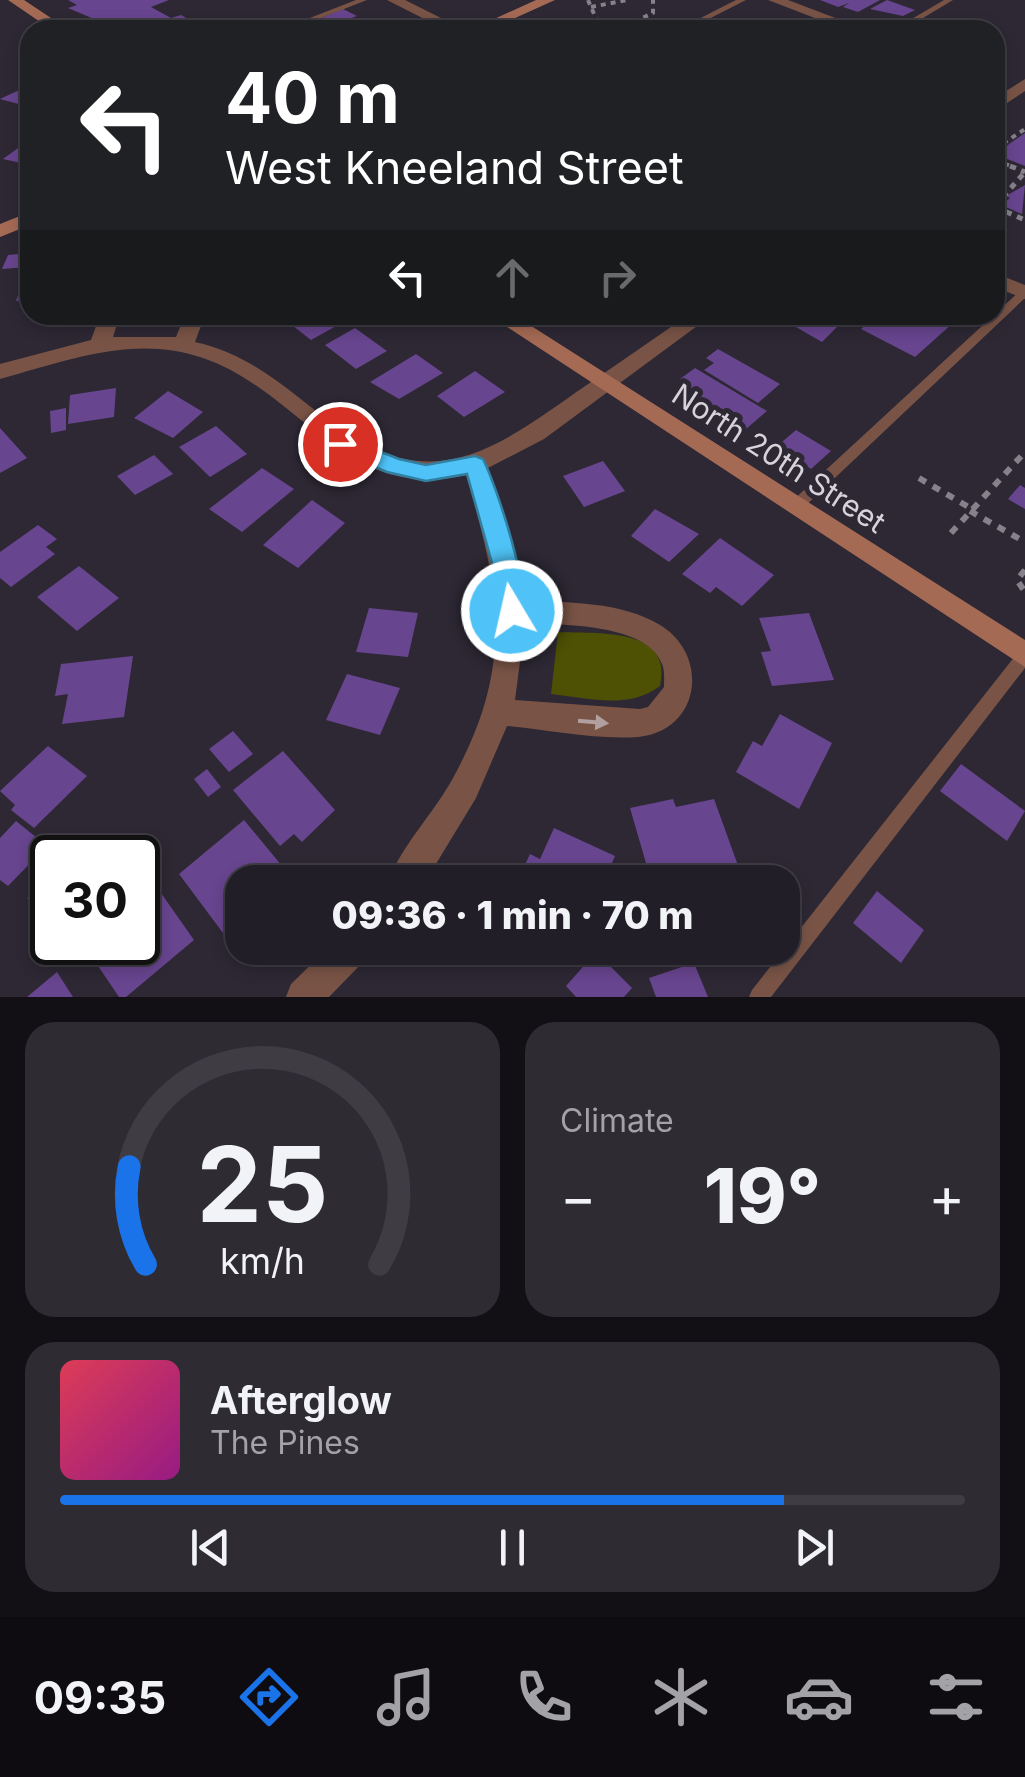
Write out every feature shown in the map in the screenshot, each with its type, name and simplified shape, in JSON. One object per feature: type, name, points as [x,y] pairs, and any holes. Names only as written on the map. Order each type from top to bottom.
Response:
[{"type":"main road","points":[[15,0],[46,20]]},
{"type":"main road","points":[[500,20],[548,0]]},
{"type":"main road","name":"North 20th Street","points":[[514,325],[1025,655]]},
{"type":"street","points":[[394,0],[437,20]]},
{"type":"street","points":[[775,0],[832,20]]},
{"type":"street","points":[[100,345],[107,325]]},
{"type":"street","points":[[183,346],[191,325]]},
{"type":"street","points":[[0,372],[51,353],[100,345],[154,342],[183,346],[233,361],[256,374],[340,444],[426,473],[475,464],[512,448],[688,325]]},
{"type":"street","points":[[416,865],[460,796],[496,712],[506,675],[512,611],[506,570],[475,464]]},
{"type":"street","points":[[496,712],[640,723],[658,717],[671,706],[679,691],[678,659],[654,633],[617,621],[512,611]]},
{"type":"street","points":[[304,997],[336,965]]},
{"type":"lane","points":[[332,0],[346,6]]},
{"type":"lane","points":[[309,20],[363,0]]},
{"type":"lane","points":[[701,20],[742,0]]},
{"type":"lane","points":[[914,20],[948,0]]},
{"type":"lane","points":[[1005,311],[1024,293]]},
{"type":"lane","points":[[795,506],[990,325]]},
{"type":"lane","points":[[760,997],[1025,655]]},
{"type":"path","points":[[588,0],[597,20]]},
{"type":"path","points":[[591,7],[627,0]]},
{"type":"path","points":[[653,0],[653,13]]},
{"type":"path","points":[[639,20],[653,13],[666,18]]},
{"type":"path","points":[[1005,195],[1025,172]]},
{"type":"path","points":[[951,533],[1025,452]]},
{"type":"path","points":[[919,478],[1025,542]]},
{"type":"path","points":[[1025,570],[1016,580],[1025,592]]},
{"type":"shaded area","points":[[558,632],[611,634],[644,643],[655,653],[661,667],[660,686],[621,700],[551,694]]},
{"type":"building","points":[[68,0],[169,0],[151,7],[171,18],[181,15],[190,20],[96,20],[68,8],[77,5]]},
{"type":"building","points":[[820,0],[880,0],[858,12],[843,7],[849,3],[838,7]]},
{"type":"building","points":[[887,0],[915,10],[903,16],[870,9]]},
{"type":"building","points":[[343,9],[357,16],[346,20],[316,20]]},
{"type":"building","points":[[20,90],[20,104],[0,99]]},
{"type":"building","points":[[1025,133],[1025,166],[1005,158],[1009,144]]},
{"type":"building","points":[[20,147],[20,163],[3,159]]},
{"type":"building","points":[[1025,185],[1022,214],[1005,207],[1010,198],[1006,196]]},
{"type":"building","points":[[20,254],[20,268],[2,269],[8,255]]},
{"type":"building","points":[[292,325],[338,325],[311,340]]},
{"type":"building","points":[[792,325],[838,326],[822,342]]},
{"type":"building","points":[[866,325],[951,325],[915,357],[861,329]]},
{"type":"building","points":[[355,328],[387,351],[356,369],[325,345]]},
{"type":"building","points":[[718,349],[780,384],[758,403],[704,370],[714,363],[706,358]]},
{"type":"building","points":[[416,354],[443,373],[399,399],[370,382]]},
{"type":"building","points":[[695,368],[767,411],[746,429],[724,415],[721,418],[680,389],[687,384],[680,379]]},
{"type":"building","points":[[475,371],[505,392],[464,417],[437,396]]},
{"type":"building","points":[[116,388],[114,417],[68,424],[70,395]]},
{"type":"building","points":[[168,391],[203,412],[173,438],[134,418]]},
{"type":"building","points":[[66,408],[66,430],[51,433],[50,411]]},
{"type":"building","points":[[216,426],[247,454],[210,477],[179,447]]},
{"type":"building","points":[[0,428],[27,458],[0,473]]},
{"type":"building","points":[[796,430],[831,451],[811,469],[776,447]]},
{"type":"building","points":[[154,455],[173,474],[135,495],[117,476]]},
{"type":"building","points":[[603,461],[625,491],[584,507],[563,476]]},
{"type":"building","points":[[262,468],[294,489],[242,532],[209,509]]},
{"type":"building","points":[[1020,485],[1025,488],[1025,509],[1008,499]]},
{"type":"building","points":[[312,500],[345,523],[298,568],[263,545]]},
{"type":"building","points":[[655,509],[699,534],[669,562],[631,536]]},
{"type":"building","points":[[38,525],[57,539],[46,547],[55,554],[11,587],[0,578],[0,552]]},
{"type":"building","points":[[720,538],[774,575],[742,606],[716,587],[710,593],[682,574]]},
{"type":"building","points":[[79,566],[119,598],[77,631],[37,597]]},
{"type":"building","points":[[369,608],[418,613],[408,657],[356,652]]},
{"type":"building","points":[[809,613],[834,680],[772,686],[761,652],[771,651],[759,618]]},
{"type":"building","points":[[133,656],[124,717],[62,724],[68,694],[55,696],[61,664]]},
{"type":"building","points":[[347,674],[400,688],[380,735],[326,720]]},
{"type":"building","points":[[780,714],[832,743],[799,809],[736,772],[753,741],[762,746]]},
{"type":"building","points":[[233,731],[253,754],[229,772],[209,749]]},
{"type":"building","points":[[48,746],[87,776],[34,828],[11,810],[15,805],[0,791]]},
{"type":"building","points":[[283,751],[335,810],[302,842],[294,834],[280,846],[233,790]]},
{"type":"building","points":[[961,764],[1025,811],[1007,841],[940,791]]},
{"type":"building","points":[[207,769],[221,787],[208,797],[194,779]]},
{"type":"building","points":[[673,799],[676,807],[714,799],[738,865],[647,865],[630,808]]},
{"type":"building","points":[[244,820],[281,865],[225,865],[223,933],[179,874]]},
{"type":"building","points":[[16,821],[33,835],[30,835],[30,863],[8,886],[0,880],[0,838]]},
{"type":"building","points":[[554,828],[615,856],[611,865],[525,865],[530,854],[540,859]]},
{"type":"building","points":[[877,891],[924,930],[901,963],[853,923]]},
{"type":"building","points":[[160,894],[194,940],[126,997],[119,997],[97,965],[160,965]]},
{"type":"building","points":[[585,965],[609,965],[632,988],[624,997],[576,997],[566,986]]},
{"type":"building","points":[[695,965],[708,997],[656,997],[649,978]]},
{"type":"building","points":[[57,972],[73,997],[27,997]]},
{"type":"route","points":[[340,444],[395,466],[426,473],[475,464],[506,570],[512,611]]}]
